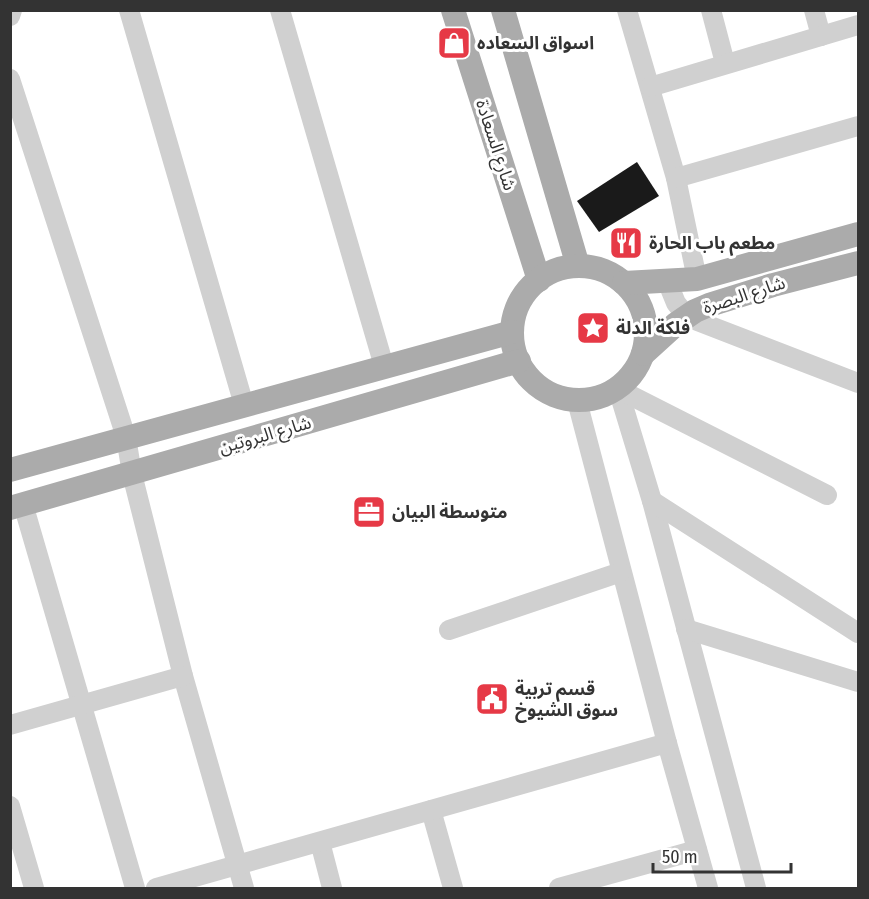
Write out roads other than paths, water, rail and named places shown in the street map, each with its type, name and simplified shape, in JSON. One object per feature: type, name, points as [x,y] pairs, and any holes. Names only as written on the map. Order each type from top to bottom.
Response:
[{"type":"main road","name":"شارع السعادة","points":[[453,10],[539,280]]},
{"type":"main road","points":[[503,10],[578,266]]},
{"type":"main road","name":"شارع البصرة","points":[[624,283],[697,279],[858,234]]},
{"type":"main road","name":"شارع البصرة","points":[[643,354],[666,332],[710,304],[858,263]]},
{"type":"main road","points":[[578,266],[594,268],[624,283],[636,298],[644,316],[646,335],[643,354],[633,373],[618,388],[598,398],[577,400],[559,397],[542,389],[528,377],[514,347],[512,332],[516,312],[525,294],[539,280],[557,270],[578,266]]},
{"type":"main road","name":"شارع البروتين","points":[[10,470],[512,332]]},
{"type":"main road","name":"شارع البروتين","points":[[17,506],[519,361]]},
{"type":"street","points":[[10,16],[12,10]]},
{"type":"street","points":[[129,10],[244,405]]},
{"type":"street","points":[[280,10],[384,366]]},
{"type":"street","points":[[627,10],[676,178],[697,279]]},
{"type":"street","points":[[711,10],[725,63]]},
{"type":"street","points":[[814,10],[821,36]]},
{"type":"street","points":[[650,87],[858,25]]},
{"type":"street","points":[[10,79],[126,437],[132,474],[183,676],[244,888]]},
{"type":"street","points":[[676,178],[858,126]]},
{"type":"street","points":[[667,281],[676,303],[687,317],[858,384]]},
{"type":"street","points":[[618,388],[827,495]]},
{"type":"street","points":[[618,388],[756,888]]},
{"type":"street","points":[[577,400],[621,572],[708,888]]},
{"type":"street","points":[[651,501],[858,633]]},
{"type":"street","points":[[17,506],[81,705],[135,888]]},
{"type":"street","points":[[449,630],[621,572]]},
{"type":"street","points":[[686,629],[858,682]]},
{"type":"street","points":[[10,725],[183,676]]},
{"type":"street","points":[[156,888],[667,743]]},
{"type":"street","points":[[10,806],[34,888]]},
{"type":"street","points":[[431,810],[453,888]]},
{"type":"street","points":[[320,842],[333,888]]},
{"type":"street","points":[[559,888],[697,850]]},
{"type":"place","name":"اسواق السعاده","points":[[454,43]]},
{"type":"place","name":"مطعم باب الحارة","points":[[626,243]]},
{"type":"place","name":"فلكة الدلة","points":[[593,328]]},
{"type":"place","name":"متوسطة البيان","points":[[369,512]]},
{"type":"place","name":"قسم تربية سوق الشيوخ","points":[[492,699]]}]
